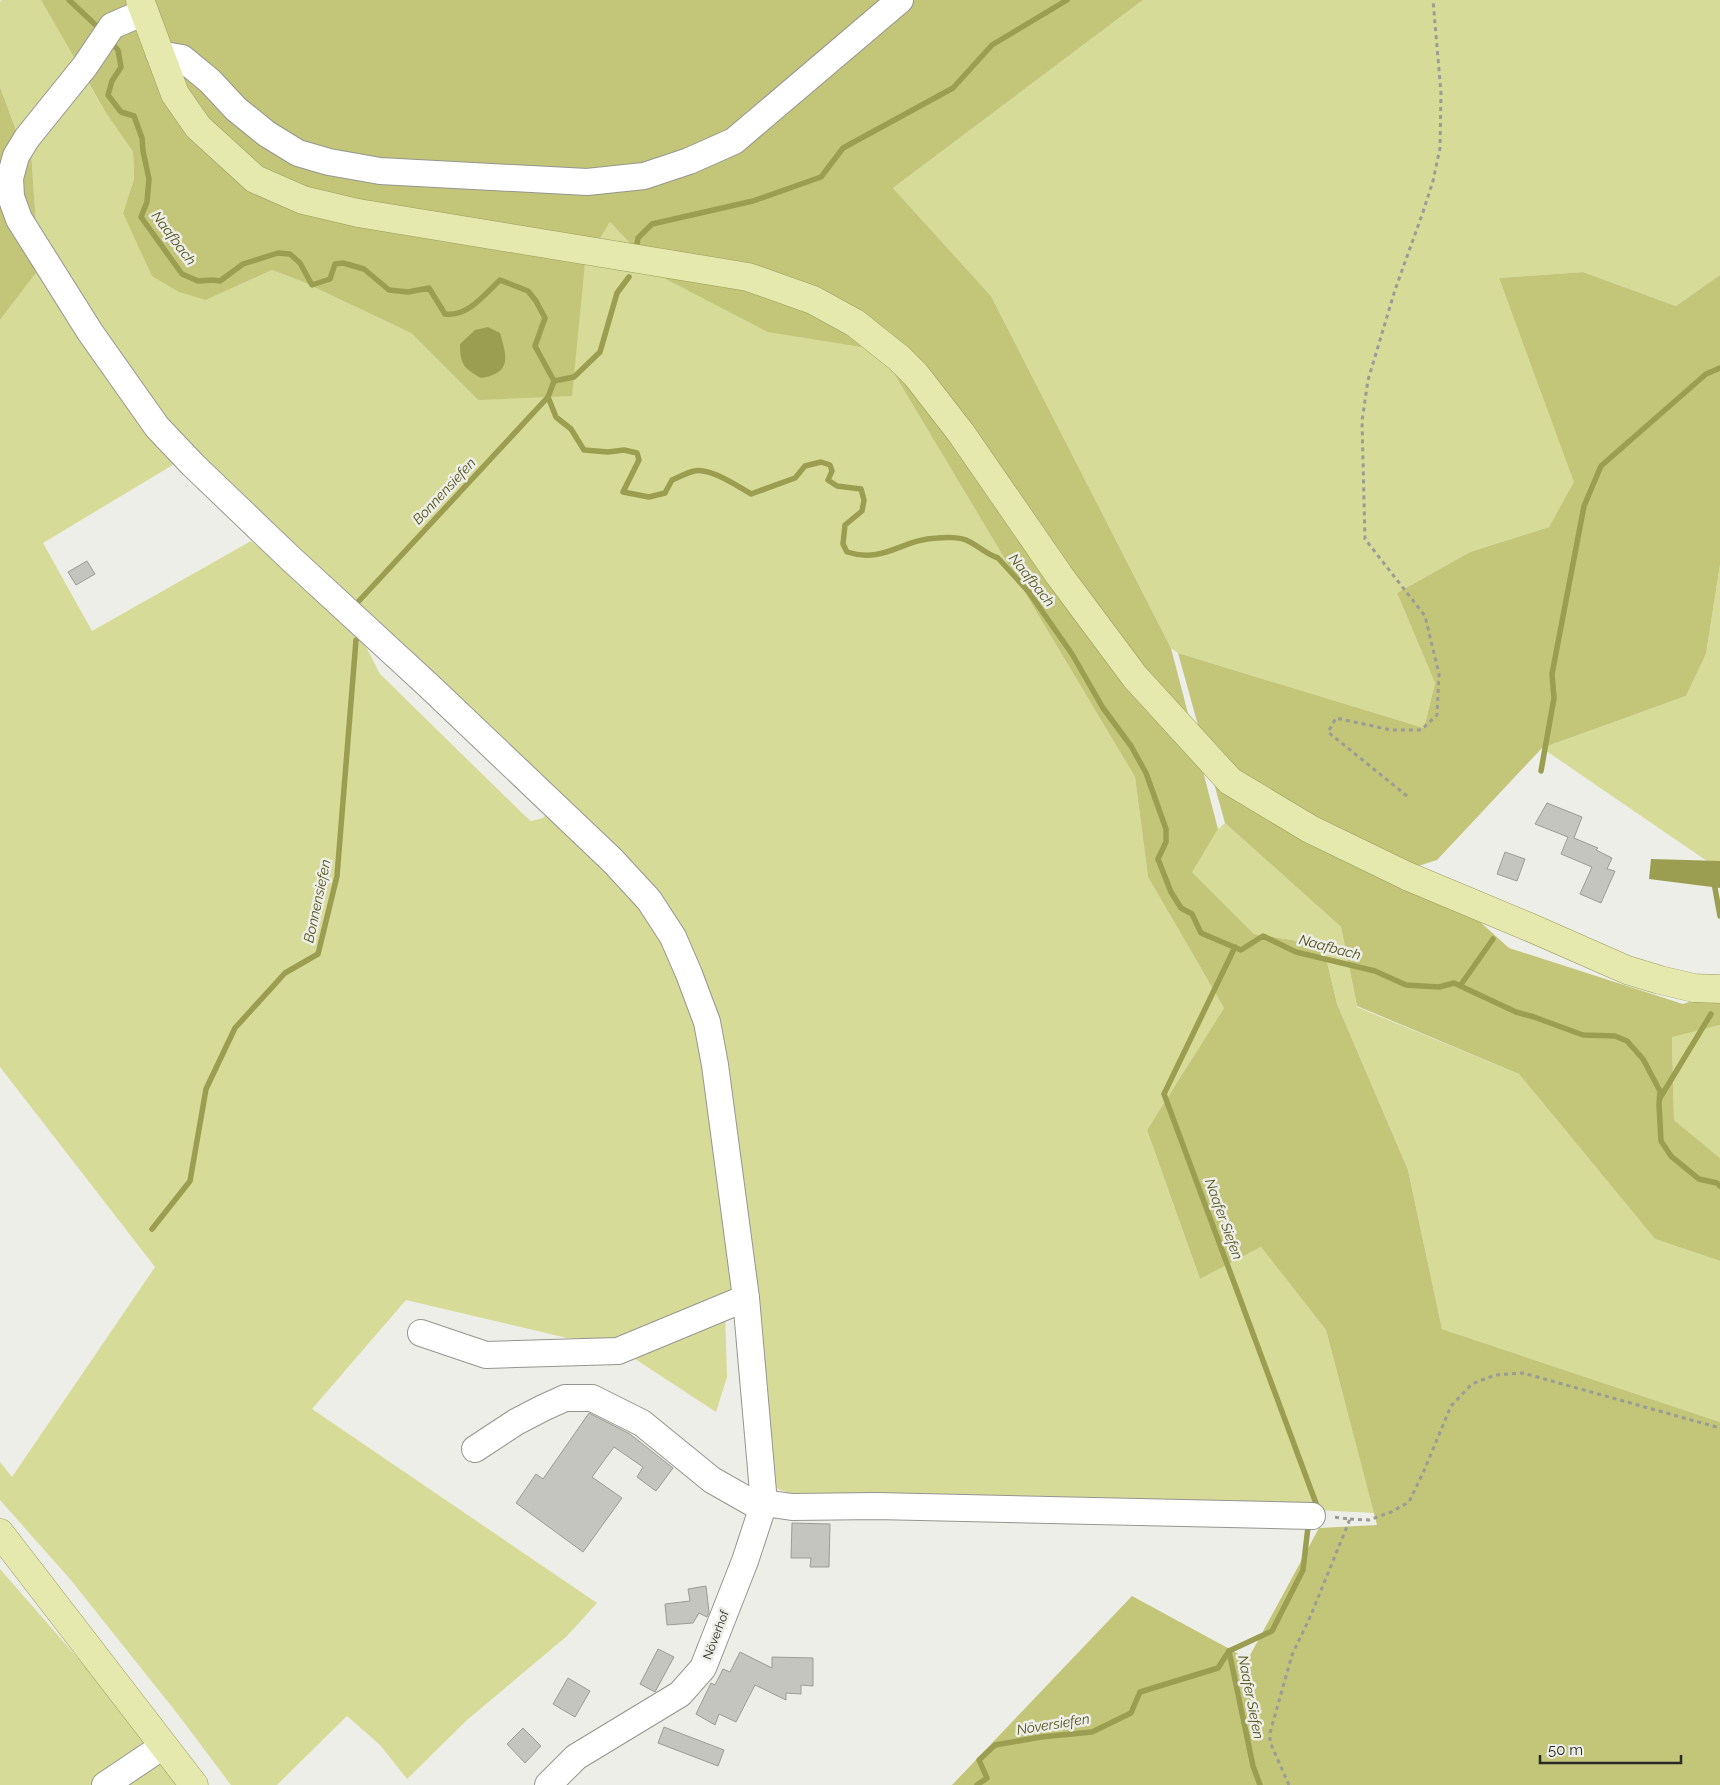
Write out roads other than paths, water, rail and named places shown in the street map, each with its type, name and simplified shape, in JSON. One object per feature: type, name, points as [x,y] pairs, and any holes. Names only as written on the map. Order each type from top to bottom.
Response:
[{"type":"main road","points":[[142,6],[175,94],[198,127],[255,179],[303,200],[358,213],[748,277],[813,300],[855,323],[899,358],[916,375],[961,433],[1059,575],[1135,677],[1230,781],[1310,829],[1407,876],[1627,970],[1694,988],[1720,989]]},
{"type":"main road","points":[[0,1533],[194,1785]]},
{"type":"street","points":[[159,54],[182,58],[210,81],[236,109],[267,134],[298,153],[330,162],[380,171],[587,182],[644,176],[689,161],[734,141],[900,0]]},
{"type":"street","points":[[142,6],[112,26],[58,100],[26,138],[16,156],[10,178],[11,197],[19,219],[90,332],[157,428],[289,557],[428,685],[612,861],[649,900],[673,937],[707,1022],[715,1065],[746,1298],[764,1506]]},
{"type":"street","points":[[421,1333],[486,1355],[618,1351],[746,1298]]},
{"type":"street","points":[[475,1449],[516,1422],[565,1398],[592,1398],[642,1423],[712,1480],[764,1506],[877,1506],[1312,1516]]},
{"type":"street","name":"Növerhof","points":[[548,1785],[576,1757],[680,1694],[703,1668],[745,1561],[764,1506]]},
{"type":"street","points":[[106,1785],[164,1746]]},
{"type":"waterway","name":"Naafbach","points":[[69,0],[102,31]]},
{"type":"waterway","points":[[637,244],[638,238],[652,224],[753,201],[821,177],[843,148],[953,88],[992,45],[1067,0]]},
{"type":"waterway","name":"Naafbach","points":[[109,40],[118,50],[121,67],[112,81],[108,95],[121,112],[134,116],[142,138],[149,179],[147,202],[141,217],[182,274],[198,281],[220,281],[243,264],[278,253],[290,254],[300,263],[312,285],[330,279],[335,264],[343,263],[364,269],[389,290],[408,292],[429,288],[445,314],[453,314],[469,308],[500,280],[528,291],[545,318],[535,346],[554,381],[548,397],[556,417],[571,429],[584,450],[608,452],[624,450],[637,453],[639,460],[623,492],[649,497],[665,493],[672,480],[694,471],[700,471],[715,474],[751,494],[795,478],[805,466],[821,462],[830,465],[832,471],[828,480],[837,486],[861,489],[864,500],[862,511],[845,525],[843,544],[847,552],[872,555],[925,539],[953,538],[968,541],[998,558],[1028,591],[1072,654],[1103,708],[1131,746],[1146,773],[1166,829],[1166,842],[1158,859],[1171,892],[1181,908],[1192,914],[1201,933],[1241,950],[1263,936],[1296,952],[1375,971],[1406,985],[1439,987],[1454,983],[1516,1012],[1583,1035],[1615,1036],[1627,1041],[1643,1059],[1660,1091],[1661,1141],[1671,1156],[1699,1179],[1717,1183],[1720,1186]]},
{"type":"waterway","points":[[554,381],[574,377],[600,352],[617,293],[629,277]]},
{"type":"waterway","points":[[1541,771],[1554,698],[1552,674],[1584,506],[1601,466],[1706,374],[1720,368]]},
{"type":"waterway","name":"Bonnensiefen","points":[[358,602],[548,397]]},
{"type":"waterway","name":"Bonnensiefen","points":[[152,1229],[190,1181],[206,1089],[235,1028],[285,973],[318,954],[337,876],[356,640]]},
{"type":"waterway","points":[[1720,878],[1713,877],[1720,916]]},
{"type":"waterway","points":[[1460,986],[1493,939]]},
{"type":"waterway","name":"Naafer Siefen","points":[[1235,947],[1164,1094],[1317,1506]]},
{"type":"waterway","points":[[1660,1098],[1711,1014]]},
{"type":"waterway","name":"Naafer Siefen","points":[[1229,1651],[1272,1631],[1303,1570],[1308,1527]]},
{"type":"waterway","name":"Naafer Siefen","points":[[1229,1651],[1253,1766],[1260,1785]]},
{"type":"waterway","name":"Növersiefen","points":[[977,1785],[987,1778],[979,1760],[995,1745],[1041,1737],[1092,1732],[1131,1713],[1140,1692],[1218,1668],[1229,1651]]}]
